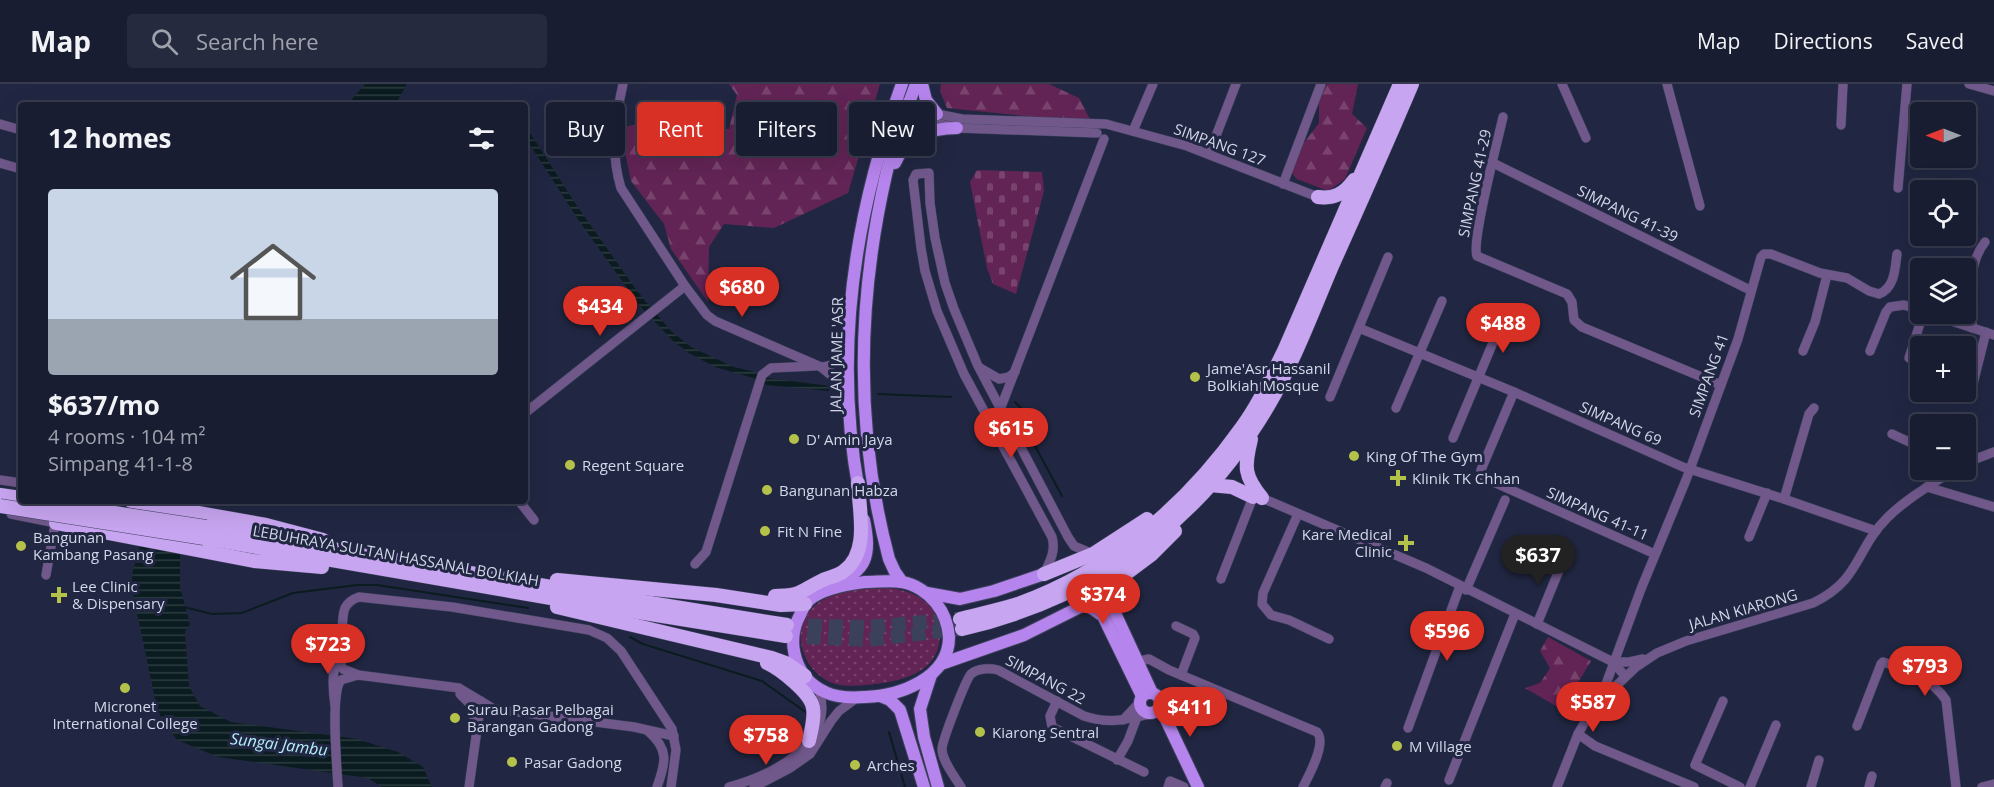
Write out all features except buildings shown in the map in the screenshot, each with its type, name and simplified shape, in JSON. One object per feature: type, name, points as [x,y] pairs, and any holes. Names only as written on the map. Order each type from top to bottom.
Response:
[{"type":"highway","points":[[1084,605],[1151,555],[1194,510],[1205,485],[1263,393],[1288,342],[1400,84]]},
{"type":"highway","points":[[961,624],[1020,613],[1065,595],[1104,574],[1150,541],[1240,448],[1254,429],[1294,356],[1412,84]]},
{"type":"highway","points":[[1318,197],[1329,198],[1344,192],[1366,162]]},
{"type":"highway","points":[[1318,197],[1332,207],[1336,230]]},
{"type":"highway","points":[[1254,429],[1246,460],[1246,473],[1258,498]]},
{"type":"highway","points":[[716,595],[792,596],[847,569],[858,554],[861,538],[858,483]]},
{"type":"highway","points":[[1044,574],[1093,554],[1205,485],[1232,487],[1258,498]]},
{"type":"highway","points":[[0,495],[18,498]]},
{"type":"highway","name":"LEBUHRAYA SULTAN HASSANAL BOLKIAH","points":[[0,506],[205,533],[403,561],[786,630],[465,584],[390,571],[205,533],[52,504]]},
{"type":"highway","points":[[138,504],[205,533]]},
{"type":"highway","points":[[56,523],[111,535],[205,533]]},
{"type":"highway","points":[[489,576],[572,581],[716,595],[781,605],[807,602]]},
{"type":"highway","points":[[465,584],[618,623],[772,658],[786,663],[805,676]]},
{"type":"highway","points":[[726,646],[775,667],[809,699],[813,711],[809,741]]},
{"type":"main road","name":"JALAN JAME 'ASR","points":[[901,102],[902,84]]},
{"type":"main road","name":"JALAN JAME 'ASR","points":[[904,102],[916,84]]},
{"type":"main road","points":[[922,84],[926,100],[937,114]]},
{"type":"main road","points":[[879,213],[894,166],[902,150],[924,133],[942,128],[957,128]]},
{"type":"main road","name":"JALAN JAME 'ASR","points":[[807,602],[817,591],[849,578],[864,562],[868,551],[849,404],[849,336],[853,281],[864,207],[878,156]]},
{"type":"main road","name":"JALAN JAME 'ASR","points":[[890,156],[870,265],[865,312],[865,416],[873,479],[885,544],[895,572],[902,582]]},
{"type":"main road","points":[[926,593],[938,605],[947,622],[948,642],[941,664],[931,675],[907,689],[880,696],[858,697],[836,696],[819,689],[805,676],[796,660],[792,641],[793,630],[807,602],[826,591],[855,583],[902,582],[926,593],[960,598],[994,591],[1044,574]]},
{"type":"main road","points":[[1116,583],[1114,611],[1144,698],[1141,710],[1154,711],[1169,730],[1198,787]]},
{"type":"main road","points":[[941,664],[1024,635],[1084,605],[1103,616],[1131,663]]},
{"type":"main road","points":[[931,675],[920,710],[924,737],[938,787]]},
{"type":"main road","points":[[880,696],[890,700],[900,710],[924,787]]},
{"type":"main road","points":[[1144,698],[1158,697],[1154,711]]},
{"type":"street","points":[[623,84],[614,124],[619,182],[685,286],[707,315],[715,321],[819,366],[838,381],[849,404]]},
{"type":"street","points":[[935,123],[957,128],[1133,131],[1153,84]]},
{"type":"street","points":[[1209,154],[1236,84]]},
{"type":"street","points":[[1283,184],[1321,84]]},
{"type":"street","points":[[1562,84],[1586,138]]},
{"type":"street","points":[[1667,84],[1700,206]]},
{"type":"street","points":[[1841,125],[1843,84]]},
{"type":"street","points":[[1898,188],[1907,84]]},
{"type":"street","points":[[1969,84],[1994,91]]},
{"type":"street","points":[[937,114],[972,120],[1105,132]]},
{"type":"street","name":"SIMPANG 41-29","points":[[1503,117],[1478,231],[1475,251],[1477,256],[1567,294],[1572,302],[1574,321],[1582,327],[1721,385]]},
{"type":"street","points":[[0,124],[18,129]]},
{"type":"street","points":[[1079,131],[1093,139],[1098,156]]},
{"type":"street","name":"SIMPANG 127","points":[[1133,131],[1209,154],[1318,197]]},
{"type":"street","points":[[993,428],[1098,156],[1105,132]]},
{"type":"street","points":[[0,163],[18,168]]},
{"type":"street","name":"SIMPANG 41-39","points":[[1493,163],[1750,290]]},
{"type":"street","points":[[1044,574],[1053,556],[1052,537],[955,355],[929,288],[922,260],[916,217],[913,180],[916,174],[929,173],[930,202],[939,261],[954,309],[978,366],[1074,546],[1093,554]]},
{"type":"street","points":[[1972,328],[1972,274],[1975,259],[1985,242]]},
{"type":"street","name":"SIMPANG 41","points":[[1588,716],[1606,684],[1690,469],[1738,339],[1758,261],[1764,254],[1771,254],[1827,275],[1847,278],[1874,293],[1883,292],[1892,280],[1897,254]]},
{"type":"street","points":[[1330,397],[1389,257]]},
{"type":"street","points":[[1803,351],[1815,322],[1827,275]]},
{"type":"street","points":[[528,411],[685,286]]},
{"type":"street","points":[[1396,408],[1442,301]]},
{"type":"street","points":[[1870,351],[1890,307],[1904,305],[1910,307]]},
{"type":"street","points":[[1453,438],[1502,321]]},
{"type":"street","points":[[1909,358],[1918,324]]},
{"type":"street","points":[[1960,324],[1990,333],[1976,377]]},
{"type":"street","name":"SIMPANG 69","points":[[1359,328],[1479,377],[1690,469],[1784,498],[1876,531]]},
{"type":"street","points":[[695,564],[706,552],[761,379],[771,368],[832,366],[838,361],[849,336]]},
{"type":"street","points":[[784,367],[794,356]]},
{"type":"street","points":[[978,366],[989,375],[999,379],[1009,377],[1016,371]]},
{"type":"street","name":"SIMPANG 41-11","points":[[1514,392],[1481,470],[1482,477],[1656,554]]},
{"type":"street","points":[[1784,498],[1809,414],[1814,408]]},
{"type":"street","points":[[1892,434],[1910,442]]},
{"type":"street","points":[[1976,459],[1994,452]]},
{"type":"street","points":[[0,480],[18,483]]},
{"type":"street","name":"JALAN KIARONG","points":[[1557,787],[1578,734],[1588,716],[1625,676],[1648,657],[1686,641],[1766,618],[1826,597],[1843,584],[1876,531],[1887,518],[1939,480]]},
{"type":"street","points":[[1041,487],[1046,510],[1041,516]]},
{"type":"street","points":[[1927,488],[1994,507]]},
{"type":"street","points":[[1749,537],[1767,493]]},
{"type":"street","points":[[1221,579],[1258,498],[1438,574],[1613,662],[1625,676]]},
{"type":"street","points":[[1408,728],[1463,588],[1505,500]]},
{"type":"street","points":[[46,576],[59,504]]},
{"type":"street","points":[[521,504],[534,520]]},
{"type":"street","points":[[0,512],[56,523]]},
{"type":"street","points":[[1298,514],[1263,593],[1262,604],[1271,615],[1289,620],[1329,639]]},
{"type":"street","points":[[1537,624],[1564,558]]},
{"type":"street","points":[[671,787],[676,750],[674,736],[672,729],[621,651],[599,633],[494,614],[370,596],[359,597],[349,603],[343,614],[341,667],[358,675],[459,688],[494,709],[646,729],[674,736]]},
{"type":"street","points":[[1449,780],[1515,614]]},
{"type":"street","points":[[1176,626],[1193,634],[1195,638],[1181,675]]},
{"type":"street","points":[[338,785],[335,706],[332,687],[333,668],[341,634]]},
{"type":"street","points":[[1613,662],[1629,662],[1648,657]]},
{"type":"street","points":[[1131,663],[1149,659],[1181,675],[1317,732],[1321,740],[1319,750],[1303,787]]},
{"type":"street","points":[[1857,726],[1883,662],[1918,675],[1942,694],[1946,700],[1956,787]]},
{"type":"street","name":"SIMPANG 22","points":[[961,787],[942,751],[967,679],[971,674],[984,669],[998,670],[1093,719],[1110,722],[1154,711]]},
{"type":"street","points":[[335,706],[338,684],[345,678],[358,675]]},
{"type":"street","points":[[449,687],[472,706],[476,743]]},
{"type":"street","points":[[729,787],[758,777],[788,762],[798,754],[809,741],[822,712],[819,689]]},
{"type":"street","points":[[754,787],[790,768],[810,754],[839,711],[858,697]]},
{"type":"street","points":[[1123,720],[1144,698]]},
{"type":"street","points":[[469,787],[481,701]]},
{"type":"street","points":[[1057,701],[1050,716],[1049,722],[1052,727],[1144,772]]},
{"type":"street","points":[[1723,701],[1695,765],[1740,787]]},
{"type":"street","points":[[1117,760],[1128,741],[1137,717]]},
{"type":"street","points":[[1750,787],[1776,725]]},
{"type":"street","points":[[646,729],[663,749],[657,787]]},
{"type":"street","points":[[1578,734],[1595,746],[1684,785],[1694,787]]},
{"type":"street","points":[[1811,787],[1819,760]]},
{"type":"street","points":[[674,769],[681,787]]},
{"type":"street","points":[[1869,787],[1872,776]]},
{"type":"street","points":[[1168,787],[1170,781],[1185,787]]},
{"type":"street","points":[[1982,787],[1994,784]]},
{"type":"green space","points":[[729,84],[880,84],[875,102],[849,102],[849,156],[859,156],[848,193],[774,228],[724,224],[709,247],[708,302],[671,249],[664,224],[631,181],[625,152],[625,127],[637,124],[637,156],[724,156],[724,129],[729,129],[737,95]]},
{"type":"green space","points":[[941,84],[1049,84],[1079,98],[1092,123],[947,108],[940,91]]},
{"type":"green space","points":[[1328,84],[1358,84],[1352,114],[1367,128],[1345,179],[1328,191],[1297,179],[1291,172],[1297,152],[1319,123],[1319,90]]},
{"type":"green space","points":[[977,170],[1042,172],[1044,191],[1016,294],[993,284],[987,268],[970,182]]},
{"type":"green space","points":[[888,588],[907,592],[924,600],[936,614],[940,634],[938,648],[933,659],[915,674],[891,682],[866,685],[835,684],[816,673],[804,653],[801,641],[801,630],[811,609],[836,594],[853,590]]},
{"type":"green space","points":[[1548,637],[1591,661],[1573,691],[1588,703],[1580,720],[1525,688],[1540,683],[1550,668],[1540,651]]},
{"type":"water","points":[[365,84],[407,84],[397,102],[350,102]]},
{"type":"water","points":[[528,130],[575,203],[637,291],[671,331],[691,347],[734,367],[768,378],[830,386],[829,391],[766,385],[753,378],[715,367],[689,353],[673,341],[640,306],[579,221],[528,142]]},
{"type":"water","name":"Sungai Jambu","points":[[147,504],[188,504],[180,553],[180,587],[190,624],[185,632],[189,686],[200,706],[231,722],[357,739],[398,752],[423,767],[432,787],[382,787],[368,778],[218,757],[177,740],[161,718],[155,699],[133,594],[132,574]]},
{"type":"waterway","points":[[878,394],[951,397]]},
{"type":"waterway","points":[[1015,402],[1021,408],[1028,433],[1062,496]]},
{"type":"waterway","points":[[184,607],[212,614],[242,613],[293,593],[357,585],[377,585],[528,608]]},
{"type":"waterway","points":[[630,637],[643,644],[762,681],[807,713]]},
{"type":"waterway","points":[[889,732],[905,787]]},
{"type":"tunnel","points":[[787,625],[868,627],[958,619]]},
{"type":"tunnel","points":[[786,636],[867,640],[960,629]]},
{"type":"place","name":"Jame'Asr Hassanil Bolkiah Mosque","points":[[1195,377]]},
{"type":"place","name":"D' Amin Jaya","points":[[794,439]]},
{"type":"place","name":"King Of The Gym","points":[[1354,456]]},
{"type":"place","name":"Regent Square","points":[[570,465]]},
{"type":"place","name":"Klinik TK Chhan","points":[[1398,478]]},
{"type":"place","name":"Bangunan Habza","points":[[767,490]]},
{"type":"place","name":"Fit N Fine","points":[[765,531]]},
{"type":"place","name":"Kare Medical Clinic","points":[[1406,543]]},
{"type":"place","name":"Bangunan Kambang Pasang","points":[[21,546]]},
{"type":"place","name":"Lee Clinic & Dispensary","points":[[59,595]]},
{"type":"place","name":"Micronet International College","points":[[125,688]]},
{"type":"place","name":"Surau Pasar Pelbagai Barangan Gadong","points":[[455,718]]},
{"type":"place","name":"Kiarong Sentral","points":[[980,732]]},
{"type":"place","name":"M Village","points":[[1397,746]]},
{"type":"place","name":"Pasar Gadong","points":[[512,762]]},
{"type":"place","name":"Arches","points":[[855,765]]}]
